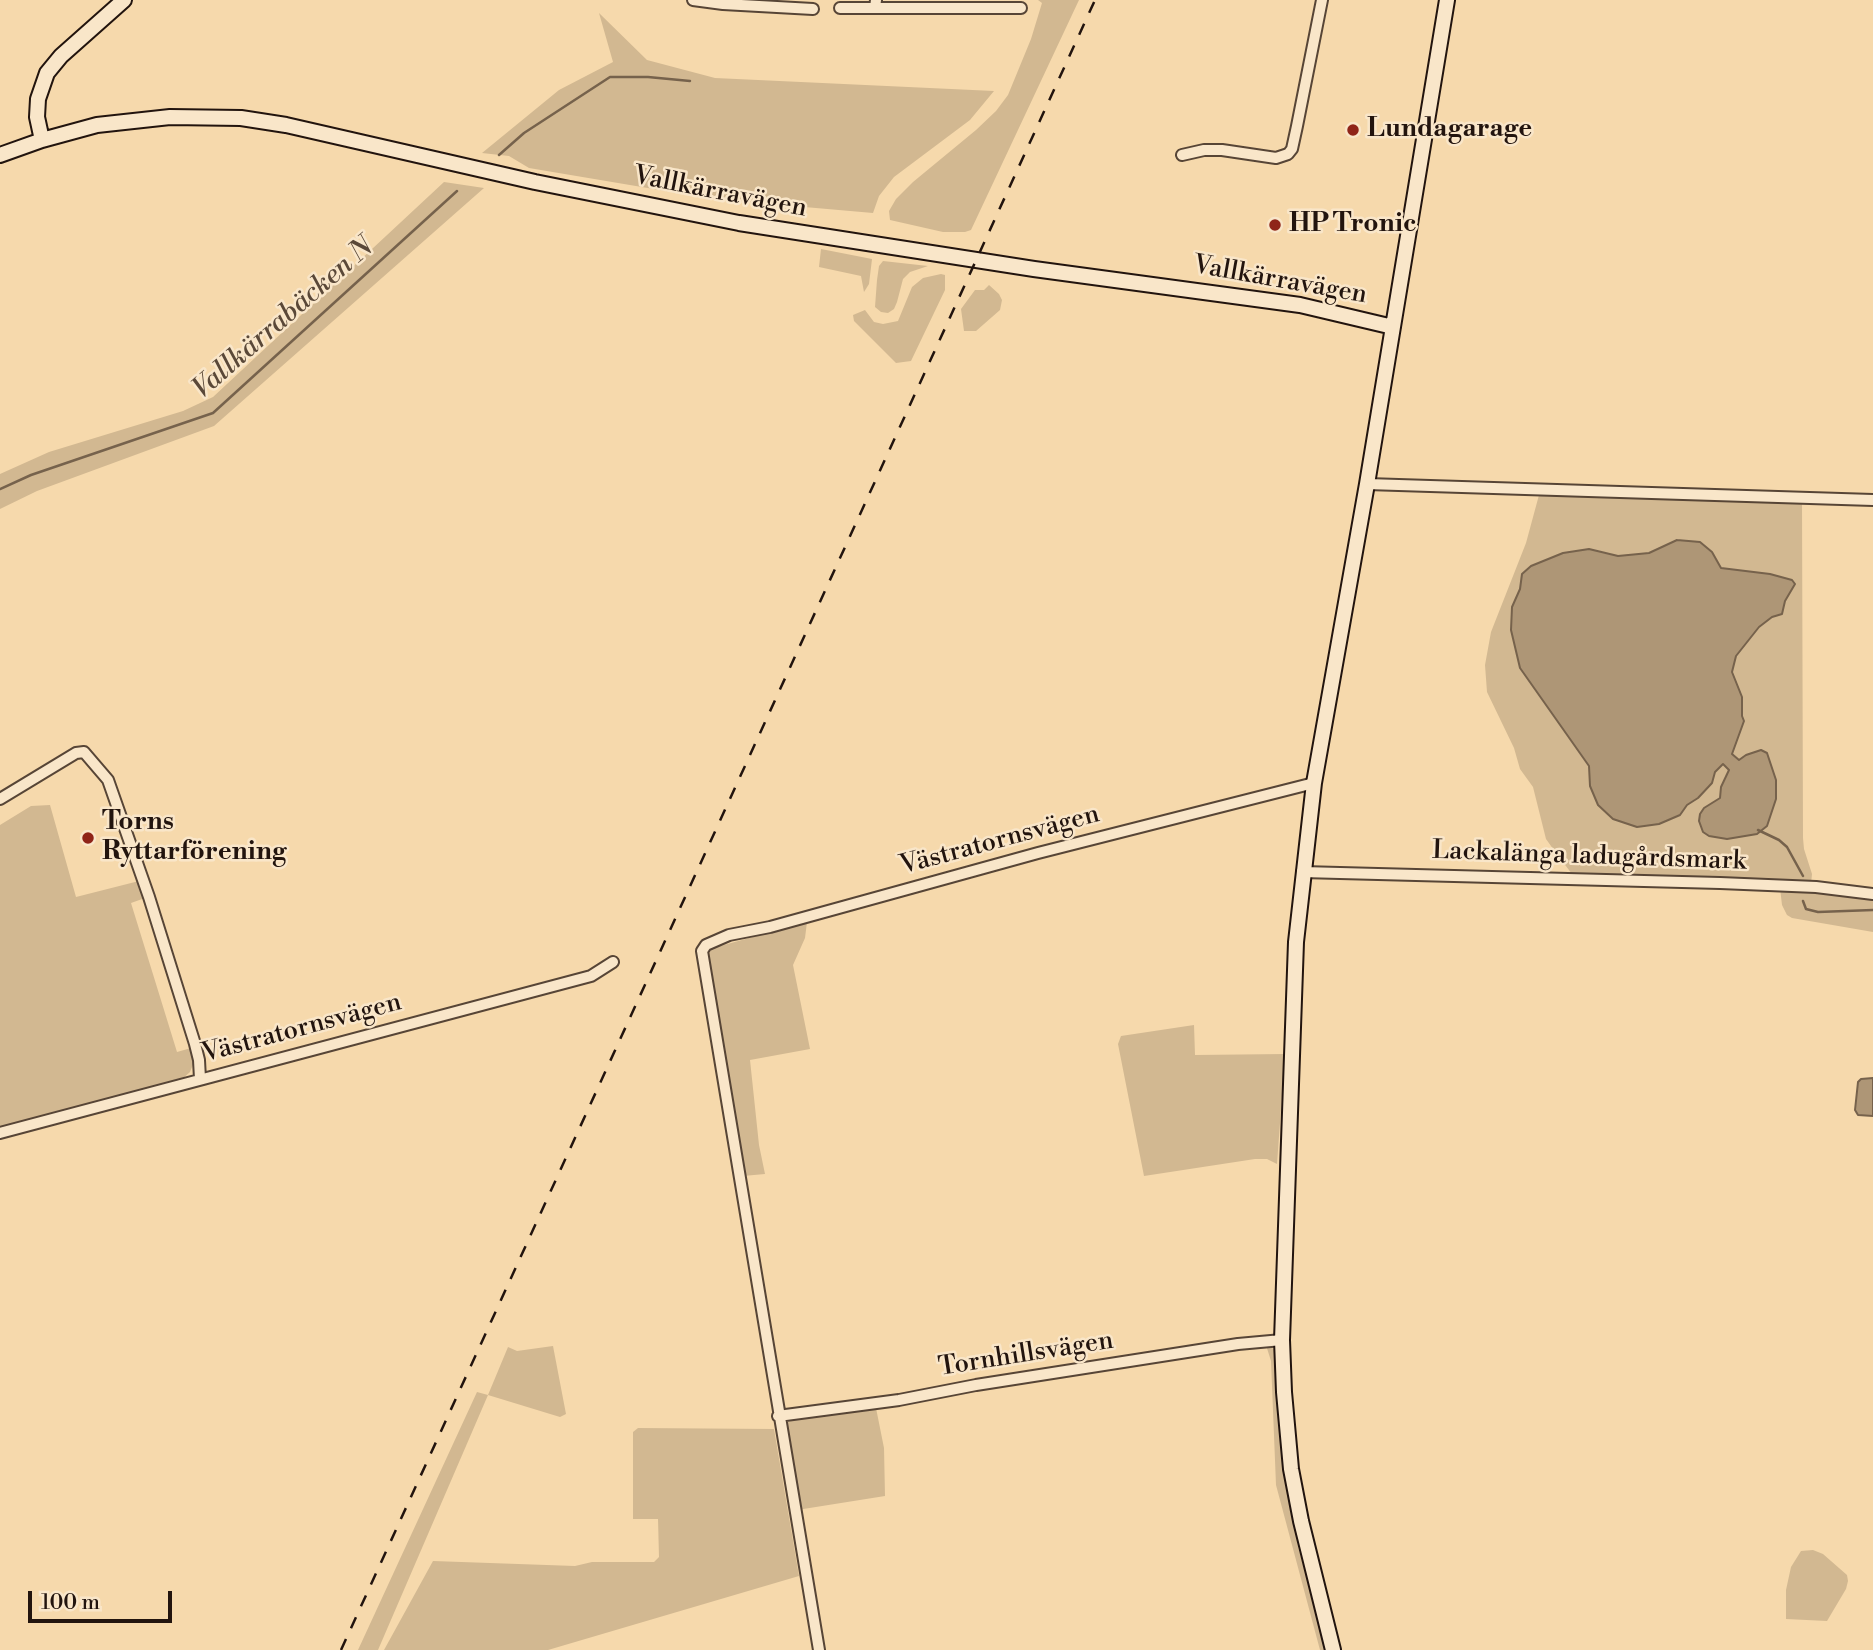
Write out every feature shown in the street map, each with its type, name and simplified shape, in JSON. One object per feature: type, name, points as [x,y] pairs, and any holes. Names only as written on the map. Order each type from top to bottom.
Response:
[{"type":"main road","points":[[42,140],[37,117],[38,99],[47,73],[61,56],[124,0]]},
{"type":"main road","points":[[1333,1650],[1291,1469],[1282,1340],[1296,942],[1314,783],[1367,484],[1447,0]]},
{"type":"main road","name":"Vallkärravägen","points":[[0,155],[97,125],[156,118],[213,117],[253,120],[328,134],[535,182],[739,223],[1007,265],[1300,305],[1393,327]]},
{"type":"street","points":[[693,0],[813,9]]},
{"type":"street","points":[[1182,155],[1203,150],[1276,158],[1288,154],[1295,138],[1322,0]]},
{"type":"street","points":[[840,8],[876,4],[1021,9]]},
{"type":"street","points":[[1367,484],[1873,500]]},
{"type":"street","points":[[0,799],[76,754],[84,752],[108,780],[195,1044],[200,1079]]},
{"type":"street","name":"Västratornsvägen","points":[[778,1416],[762,1303],[702,951],[706,945],[729,935],[770,928],[1038,853],[1314,783]]},
{"type":"street","name":"Lackalänga ladugårdsmark","points":[[1302,872],[1720,883],[1816,887],[1873,894]]},
{"type":"street","name":"Västratornsvägen","points":[[0,1133],[591,976],[613,962]]},
{"type":"street","name":"Tornhillsvägen","points":[[778,1416],[899,1401],[976,1385],[1170,1354],[1282,1340]]},
{"type":"street","points":[[778,1416],[819,1650]]},
{"type":"shaded area","points":[[1038,0],[1079,0],[971,230],[943,232],[890,220],[889,211],[896,199],[976,130],[1008,95],[1031,39],[1042,3]]},
{"type":"shaded area","points":[[599,13],[647,60],[715,78],[994,91],[970,120],[894,177],[879,196],[873,213],[713,199],[529,168],[509,156],[482,153],[559,90],[613,62]]},
{"type":"shaded area","points":[[444,182],[484,188],[214,426],[37,491],[0,509],[0,474],[49,452],[183,411],[213,397]]},
{"type":"shaded area","points":[[821,249],[872,259],[869,284],[864,292],[861,276],[819,267]]},
{"type":"shaded area","points":[[883,261],[928,266],[910,272],[903,279],[894,309],[888,313],[875,307],[879,266]]},
{"type":"shaded area","points":[[945,275],[945,290],[911,361],[896,363],[854,321],[853,315],[865,310],[874,322],[883,324],[898,321],[912,287],[923,278]]},
{"type":"shaded area","points":[[989,285],[1002,300],[1000,310],[976,331],[964,331],[961,309],[975,290],[984,290]]},
{"type":"shaded area","points":[[1539,495],[1802,501],[1803,838],[1812,874],[1811,884],[1695,877],[1572,874],[1546,839],[1533,787],[1520,769],[1514,748],[1487,692],[1485,665],[1491,632],[1526,543]]},
{"type":"shaded area","points":[[1677,540],[1700,542],[1712,552],[1721,568],[1770,574],[1792,580],[1795,584],[1785,601],[1782,614],[1772,617],[1759,627],[1736,656],[1732,672],[1742,697],[1744,721],[1732,754],[1739,760],[1761,750],[1767,753],[1776,780],[1776,799],[1767,826],[1757,834],[1727,839],[1709,836],[1703,832],[1699,821],[1700,814],[1704,808],[1720,798],[1721,787],[1729,770],[1723,764],[1715,772],[1712,783],[1687,805],[1680,815],[1659,824],[1637,827],[1613,819],[1598,805],[1590,786],[1589,766],[1520,668],[1511,630],[1512,607],[1520,589],[1522,574],[1531,566],[1563,553],[1589,549],[1618,556],[1649,553]]},
{"type":"shaded area","points":[[50,805],[76,897],[139,881],[145,898],[131,903],[177,1052],[191,1048],[194,1062],[190,1072],[181,1080],[0,1129],[0,825],[31,806]]},
{"type":"shaded area","points":[[1780,888],[1822,892],[1827,895],[1835,893],[1873,897],[1873,932],[1792,918],[1787,915],[1782,905]]},
{"type":"shaded area","points":[[807,922],[805,938],[793,965],[810,1049],[750,1060],[759,1145],[765,1174],[743,1176],[707,955],[713,948]]},
{"type":"shaded area","points":[[1194,1025],[1195,1055],[1285,1054],[1277,1164],[1267,1159],[1255,1159],[1144,1176],[1118,1044],[1121,1036]]},
{"type":"shaded area","points":[[1873,1078],[1873,1116],[1858,1115],[1855,1110],[1858,1082],[1861,1079]]},
{"type":"shaded area","points":[[1266,1345],[1274,1349],[1276,1356],[1298,1547],[1327,1650],[1320,1650],[1276,1485],[1271,1361]]},
{"type":"shaded area","points":[[553,1346],[566,1414],[560,1417],[488,1395],[508,1347],[517,1351]]},
{"type":"shaded area","points":[[477,1392],[488,1395],[378,1650],[358,1650]]},
{"type":"shaded area","points":[[876,1408],[884,1448],[885,1496],[797,1510],[785,1423],[803,1417]]},
{"type":"shaded area","points":[[638,1428],[774,1429],[799,1576],[548,1650],[384,1650],[433,1561],[575,1566],[592,1562],[654,1562],[659,1557],[658,1519],[633,1519],[633,1432]]},
{"type":"shaded area","points":[[1813,1550],[1823,1554],[1847,1575],[1846,1589],[1827,1621],[1786,1619],[1786,1590],[1791,1567],[1801,1551]]},
{"type":"waterway","name":"Vallkärrabäcken N","points":[[499,155],[524,133],[610,77],[690,81]]},
{"type":"waterway","name":"Vallkärrabäcken N","points":[[0,489],[31,475],[213,413],[457,191]]},
{"type":"waterway","points":[[1758,830],[1787,847],[1803,876]]},
{"type":"waterway","points":[[1803,901],[1806,909],[1818,912],[1873,910]]},
{"type":"railway","points":[[341,1650],[1095,0]]},
{"type":"place","name":"Lundagarage","points":[[1353,130]]},
{"type":"place","name":"HP Tronic","points":[[1275,225]]},
{"type":"place","name":"Torns Ryttarförening","points":[[88,838]]}]
